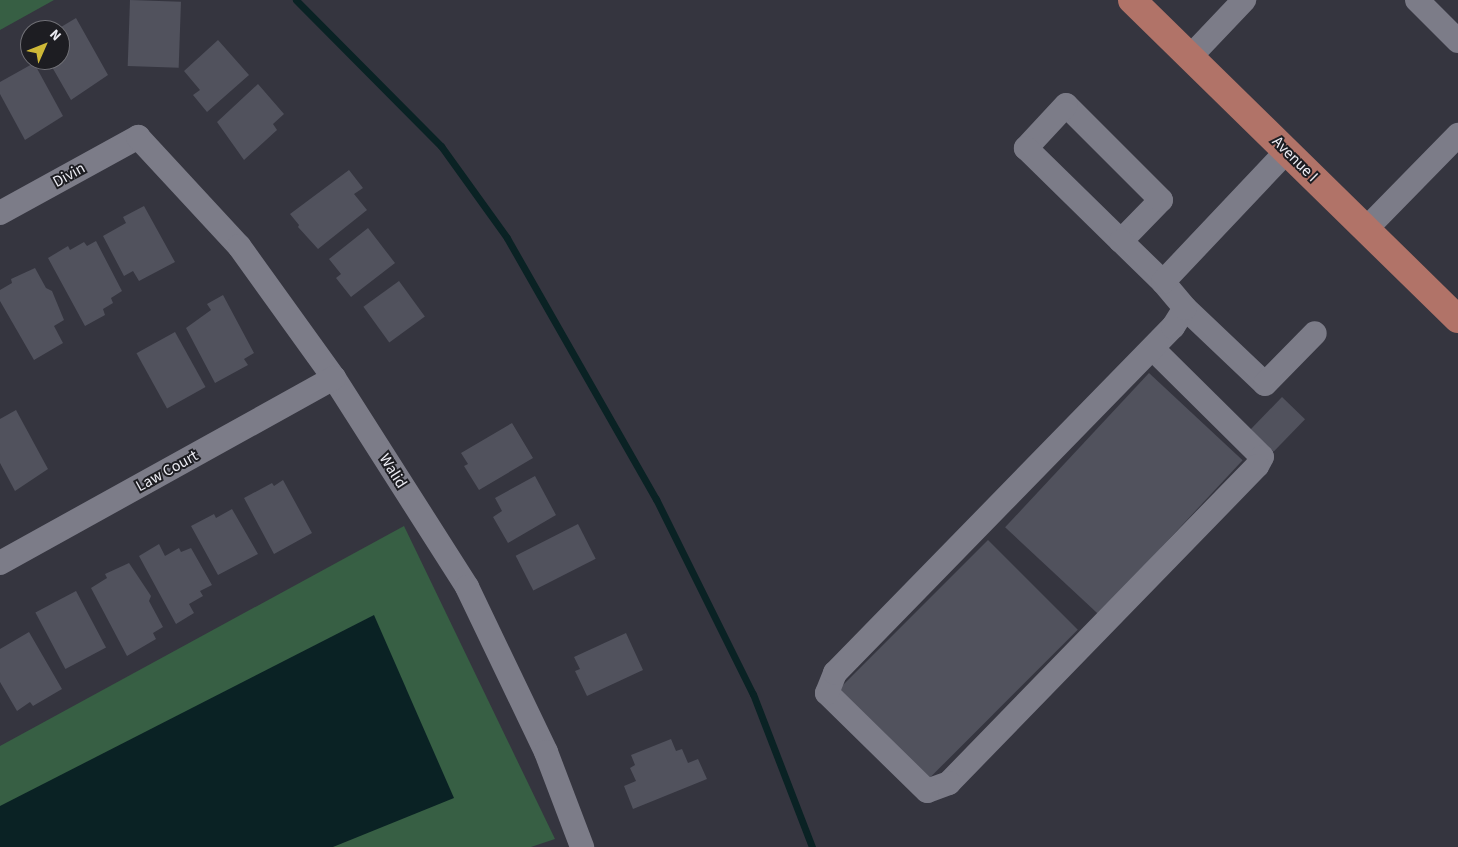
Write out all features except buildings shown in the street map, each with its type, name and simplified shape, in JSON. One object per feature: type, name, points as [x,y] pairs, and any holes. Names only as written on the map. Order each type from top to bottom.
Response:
[{"type":"main road","name":"Avenue I","points":[[1132,0],[1458,319]]},
{"type":"street","points":[[1190,57],[1244,0]]},
{"type":"street","points":[[1418,0],[1458,41]]},
{"type":"street","points":[[1121,241],[1161,200],[1066,105],[1026,148],[1121,241],[1164,282],[1185,308],[1265,384],[1316,333]]},
{"type":"street","points":[[1366,229],[1458,134]]},
{"type":"street","name":"Divin","points":[[0,213],[138,137]]},
{"type":"street","name":"Walid","points":[[138,137],[239,246],[334,378],[467,587],[546,752],[582,847]]},
{"type":"street","points":[[1164,282],[1287,151]]},
{"type":"street","points":[[1153,349],[1262,457],[1257,466],[948,783],[927,791],[826,693],[835,673],[1153,349],[1185,308]]},
{"type":"street","name":"Law Court","points":[[0,563],[334,378]]},
{"type":"green space","points":[[0,0],[54,0],[0,30]]},
{"type":"green space","points":[[404,526],[555,839],[531,847],[0,847],[0,746]]},
{"type":"shaded area","points":[[374,615],[454,798],[333,847],[0,847],[0,806]]},
{"type":"waterway","points":[[296,0],[441,146],[507,238],[656,499],[753,694],[812,847]]}]
